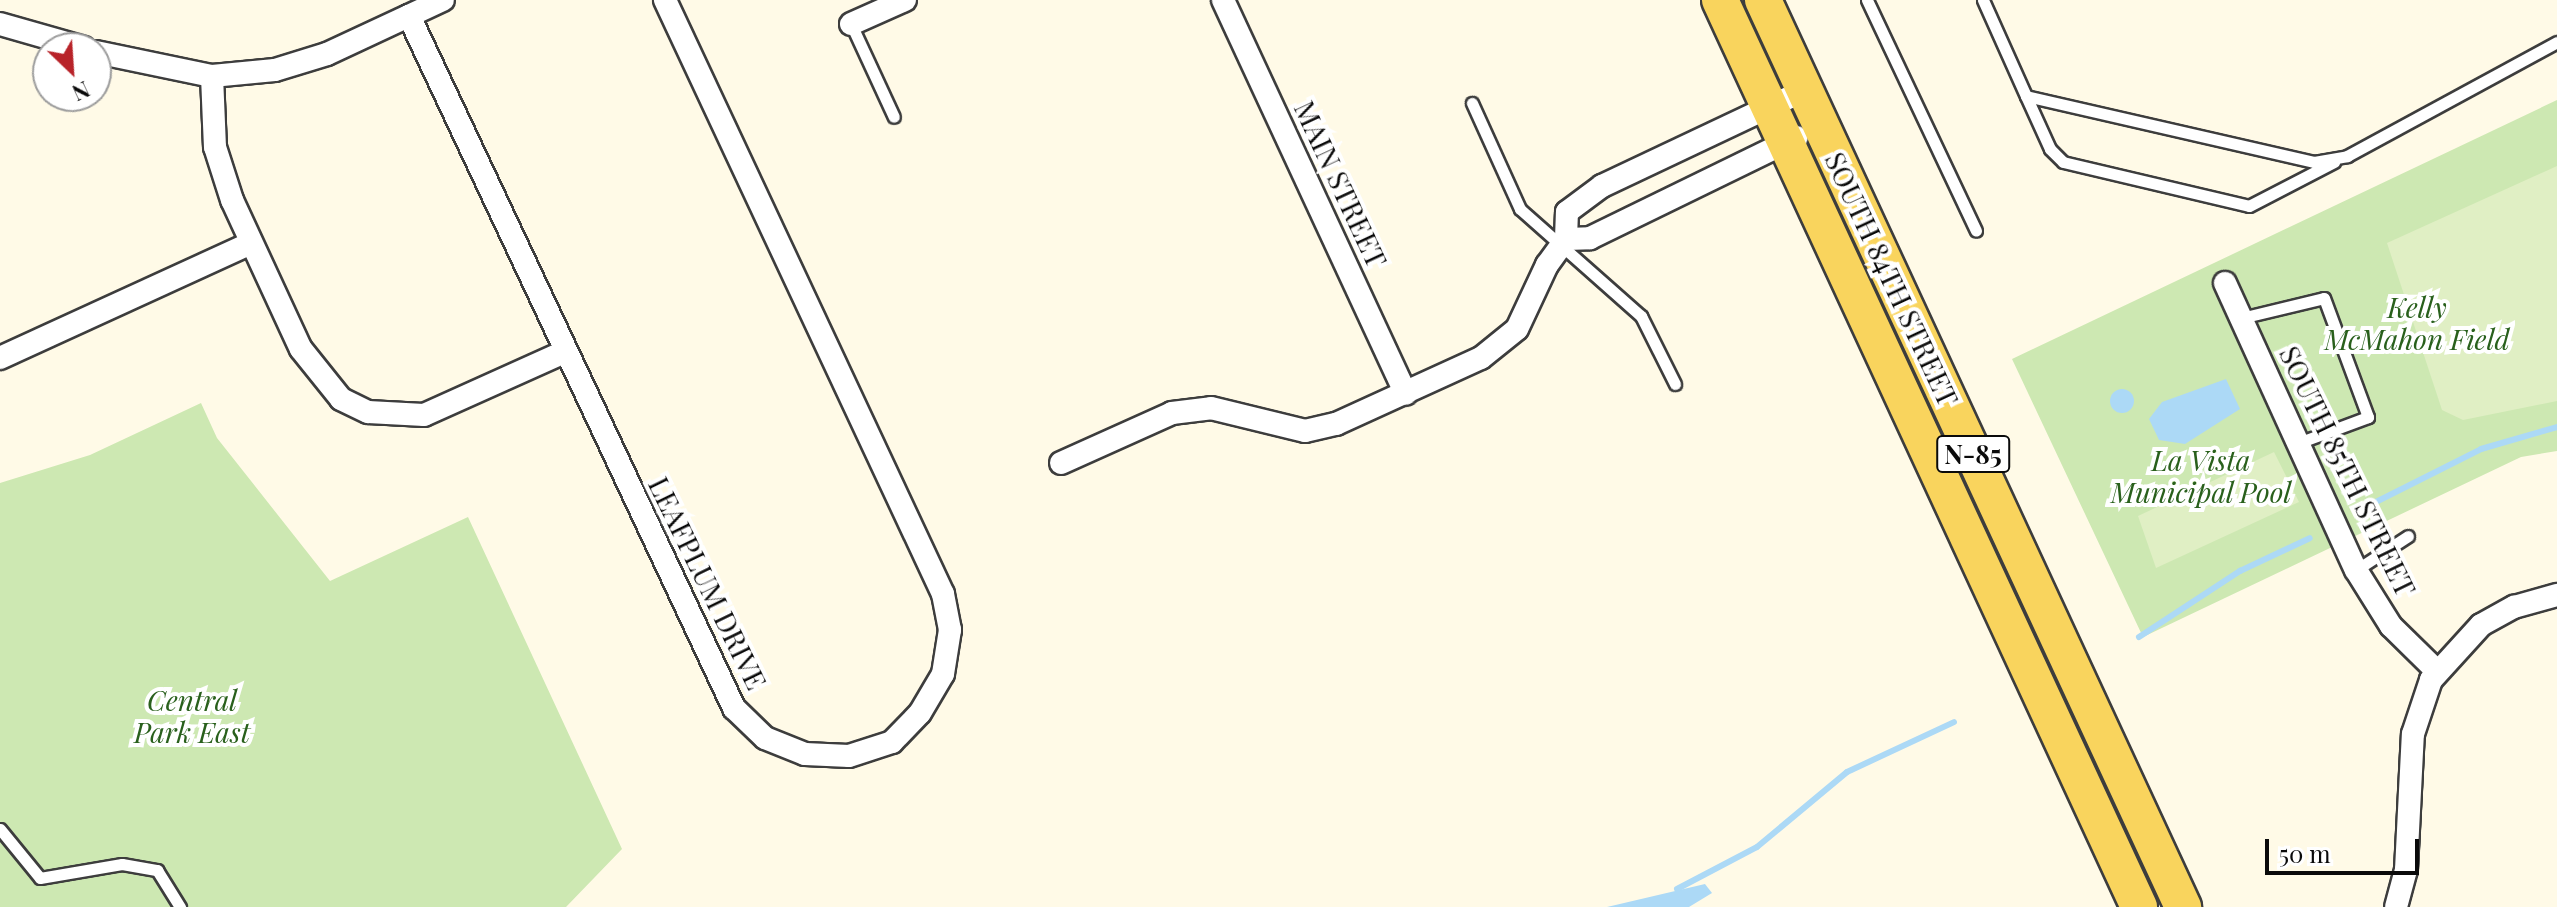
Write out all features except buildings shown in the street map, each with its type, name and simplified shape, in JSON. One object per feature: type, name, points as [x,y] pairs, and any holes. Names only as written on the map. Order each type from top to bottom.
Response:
[{"type":"main road","name":"SOUTH 84TH STREET","points":[[1720,0],[2139,907]]},
{"type":"main road","name":"SOUTH 84TH STREET","points":[[1763,0],[2183,907]]},
{"type":"street","points":[[112,55],[212,76],[275,70],[314,58],[443,0]]},
{"type":"street","name":"LEAFPLUM DRIVE","points":[[409,16],[564,352],[734,708],[765,738],[805,754],[849,756],[892,742],[920,713],[943,674],[950,630],[943,594],[665,0]]},
{"type":"street","points":[[851,24],[905,0]]},
{"type":"street","name":"MAIN STREET","points":[[1223,0],[1406,394]]},
{"type":"street","points":[[0,24],[32,33]]},
{"type":"street","points":[[212,76],[215,147],[251,243],[316,372],[341,399],[368,412],[424,415],[564,352]]},
{"type":"street","points":[[1061,463],[1172,413],[1211,408],[1305,431],[1336,424],[1406,394],[1510,338],[1563,243],[1567,212],[1602,186],[1805,90]]},
{"type":"street","points":[[1563,243],[1590,238],[1821,126]]},
{"type":"street","points":[[0,358],[251,243]]},
{"type":"street","name":"SOUTH 85TH STREET","points":[[2225,283],[2356,570],[2391,626],[2437,671]]},
{"type":"street","points":[[2396,907],[2406,870],[2415,724],[2437,671],[2463,639],[2492,617],[2557,595]]},
{"type":"lane","points":[[1867,0],[1976,231]]},
{"type":"lane","points":[[1983,0],[2050,149],[2063,162],[2249,206],[2557,42]]},
{"type":"lane","points":[[851,24],[894,117]]},
{"type":"lane","points":[[2026,96],[2314,162],[2347,156]]},
{"type":"lane","points":[[1472,103],[1520,209],[1563,243],[1641,316],[1675,384]]},
{"type":"lane","points":[[2241,318],[2324,298],[2368,417],[2298,443]]},
{"type":"lane","points":[[2356,570],[2408,536]]},
{"type":"lane","points":[[0,829],[40,878],[122,864],[157,870],[180,907]]},
{"type":"green space","points":[[2557,100],[2557,451],[2521,457],[2143,637],[2012,359]]},
{"type":"green space","name":"Kelly McMahon Field","points":[[2557,166],[2557,401],[2463,420],[2442,410],[2387,243]]},
{"type":"green space","name":"Central Park East","points":[[201,403],[217,438],[330,581],[468,517],[622,849],[566,907],[0,907],[0,483],[90,455]]},
{"type":"green space","points":[[2274,452],[2299,502],[2156,568],[2138,516]]},
{"type":"water","points":[[2226,379],[2240,409],[2185,444],[2159,440],[2149,419],[2162,402]]},
{"type":"water","points":[[2122,389],[2131,392],[2134,401],[2131,410],[2122,413],[2113,410],[2110,401],[2113,392]]},
{"type":"water","points":[[1705,884],[1712,893],[1689,907],[1607,907]]},
{"type":"waterway","points":[[2356,512],[2481,449],[2557,427]]},
{"type":"waterway","points":[[2139,637],[2240,571],[2310,538]]},
{"type":"waterway","points":[[1677,889],[1757,847],[1847,772],[1954,722]]},
{"type":"park label","name":"La Vista Municipal Pool","points":[[2201,476]]}]
